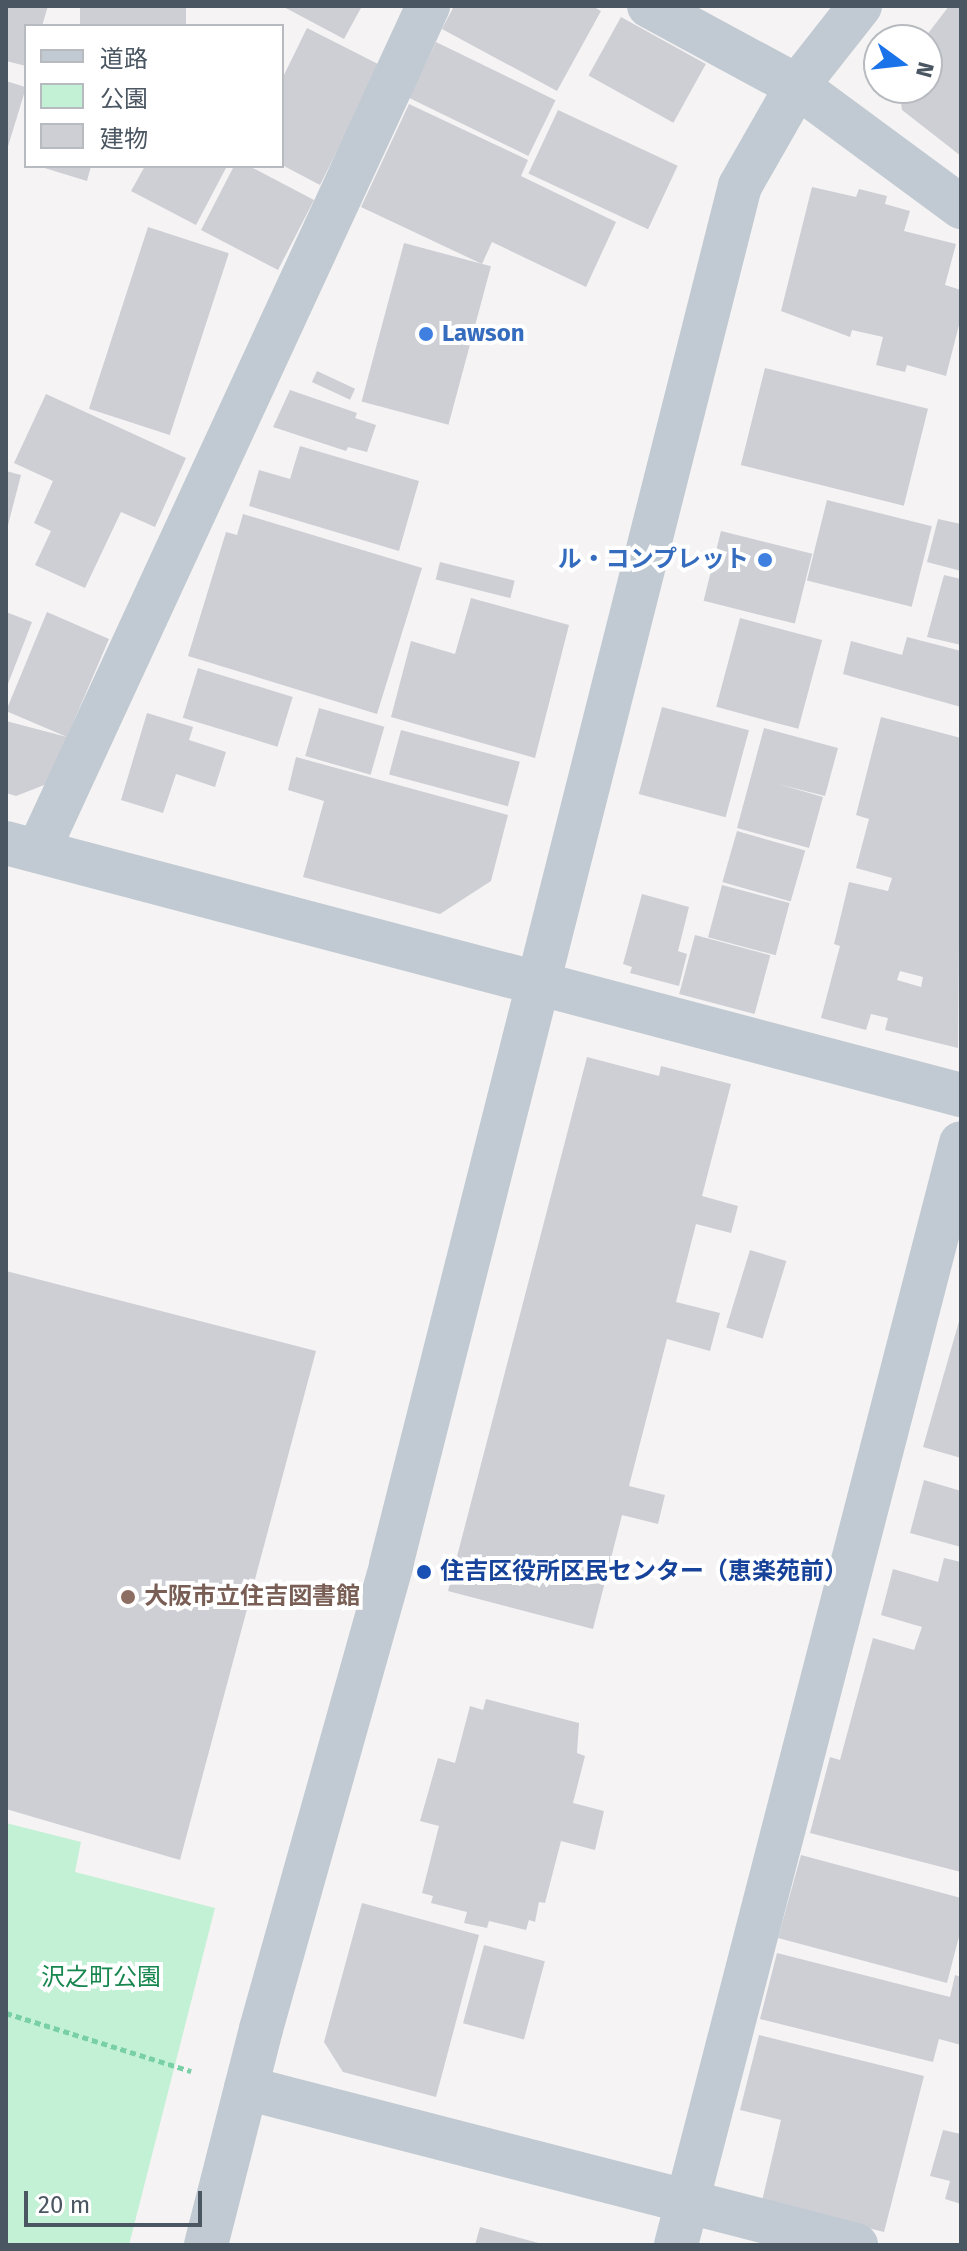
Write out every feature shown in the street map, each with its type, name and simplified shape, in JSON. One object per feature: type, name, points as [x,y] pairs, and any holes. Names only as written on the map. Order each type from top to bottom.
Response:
[{"type":"street","points":[[428,6],[22,847],[961,1095]]},
{"type":"street","points":[[649,6],[797,86],[961,207]]},
{"type":"street","points":[[206,2245],[246,2088],[391,1565],[740,186],[797,86],[860,6]]},
{"type":"street","points":[[676,2245],[961,1143]]},
{"type":"street","points":[[246,2088],[856,2245]]},
{"type":"path","points":[[6,2013],[191,2071]]},
{"type":"green space","name":"沢之町公園","points":[[6,1823],[81,1842],[75,1872],[215,1908],[129,2245],[6,2245]]},
{"type":"building","points":[[6,6],[48,6],[43,24],[24,24],[24,66],[6,61]]},
{"type":"building","points":[[80,6],[186,6],[186,24],[80,24]]},
{"type":"building","points":[[282,6],[362,6],[344,39]]},
{"type":"building","points":[[454,6],[592,6],[601,11],[557,91],[442,29]]},
{"type":"building","points":[[949,6],[961,6],[961,156],[902,110],[901,104],[943,104],[943,24],[935,24]]},
{"type":"building","points":[[621,17],[706,64],[673,123],[589,76]]},
{"type":"building","points":[[307,28],[380,65],[320,185],[284,166],[284,75]]},
{"type":"building","points":[[436,42],[556,100],[528,156],[409,98]]},
{"type":"building","points":[[6,81],[24,87],[24,94],[6,153]]},
{"type":"building","points":[[409,104],[528,160],[521,176],[616,222],[586,287],[492,242],[482,264],[361,207]]},
{"type":"building","points":[[558,110],[678,166],[648,229],[528,173]]},
{"type":"building","points":[[45,168],[90,168],[87,181]]},
{"type":"building","points":[[144,168],[226,168],[196,225],[131,191]]},
{"type":"building","points":[[233,168],[253,168],[314,200],[278,270],[201,230]]},
{"type":"building","points":[[812,187],[856,197],[859,189],[887,196],[885,204],[910,211],[904,231],[956,244],[945,285],[961,290],[961,317],[946,376],[907,365],[905,372],[876,365],[883,337],[852,330],[850,337],[781,311]]},
{"type":"building","points":[[148,227],[229,253],[170,435],[89,409]]},
{"type":"building","name":"Lawson","points":[[404,243],[491,266],[448,425],[362,401]]},
{"type":"building","points":[[765,368],[928,409],[904,506],[741,465]]},
{"type":"building","points":[[317,371],[355,389],[350,400],[312,382]]},
{"type":"building","points":[[290,390],[357,413],[355,418],[376,425],[367,452],[348,447],[346,451],[273,427]]},
{"type":"building","points":[[46,394],[186,458],[155,527],[121,512],[85,588],[35,565],[51,531],[34,523],[53,481],[14,463]]},
{"type":"building","points":[[300,446],[419,481],[399,551],[249,506],[259,470],[290,479]]},
{"type":"building","points":[[6,471],[21,475],[7,529],[6,529]]},
{"type":"building","points":[[827,500],[932,526],[912,607],[807,581]]},
{"type":"building","points":[[243,514],[422,568],[377,714],[188,656],[226,532],[237,535]]},
{"type":"building","points":[[938,519],[961,524],[961,571],[927,562]]},
{"type":"building","points":[[721,531],[812,554],[795,624],[704,601]]},
{"type":"building","points":[[440,562],[515,581],[510,598],[436,579]]},
{"type":"building","points":[[944,575],[961,579],[961,645],[927,637]]},
{"type":"building","points":[[471,598],[569,625],[535,758],[391,717],[411,641],[455,654]]},
{"type":"building","points":[[6,612],[32,622],[6,689]]},
{"type":"building","points":[[47,612],[109,639],[67,737],[6,711]]},
{"type":"building","points":[[740,618],[822,640],[798,729],[716,707]]},
{"type":"building","points":[[907,637],[961,651],[961,707],[843,674],[851,641],[902,655]]},
{"type":"building","points":[[198,668],[293,697],[277,747],[183,718]]},
{"type":"building","points":[[662,707],[749,730],[726,817],[639,794]]},
{"type":"building","points":[[319,708],[384,727],[371,775],[305,756]]},
{"type":"building","points":[[147,713],[193,727],[189,740],[226,752],[215,787],[176,774],[163,813],[121,800]]},
{"type":"building","points":[[881,717],[961,738],[958,1048],[885,1030],[888,1018],[871,1014],[866,1030],[821,1018],[840,946],[834,944],[849,882],[888,891],[892,878],[856,868],[869,819],[856,815]],"holes":[[[900,971],[923,977],[921,987],[897,980]]]},
{"type":"building","points":[[6,721],[67,737],[57,780],[16,796],[6,793]]},
{"type":"building","points":[[764,728],[838,748],[825,796],[778,784],[823,797],[809,848],[737,828]]},
{"type":"building","points":[[401,730],[520,762],[508,806],[389,774]]},
{"type":"building","points":[[296,757],[508,815],[491,881],[440,914],[303,877],[324,801],[288,790]]},
{"type":"building","points":[[737,831],[805,851],[791,902],[722,882]]},
{"type":"building","points":[[722,885],[790,903],[776,955],[708,937]]},
{"type":"building","points":[[642,894],[689,907],[678,951],[687,954],[679,986],[630,973],[632,967],[623,964]]},
{"type":"building","points":[[695,935],[770,955],[755,1014],[679,994]]},
{"type":"building","points":[[587,1057],[659,1076],[661,1066],[731,1084],[702,1196],[738,1206],[731,1233],[696,1224],[676,1302],[720,1313],[710,1351],[667,1339],[629,1486],[665,1495],[658,1524],[622,1515],[593,1629],[448,1591]]},
{"type":"building","points":[[750,1250],[786,1261],[763,1339],[726,1327]]},
{"type":"building","name":"大阪市立住吉図書館","points":[[6,1271],[316,1351],[180,1860],[6,1809]]},
{"type":"building","points":[[961,1318],[961,1458],[923,1447]]},
{"type":"building","points":[[924,1480],[961,1491],[961,1547],[910,1533]]},
{"type":"building","points":[[944,1558],[961,1562],[961,1872],[810,1833],[830,1757],[840,1760],[873,1638],[914,1650],[922,1627],[881,1615],[893,1569],[938,1582]]},
{"type":"building","points":[[486,1699],[579,1723],[577,1753],[585,1756],[573,1803],[604,1811],[595,1850],[561,1841],[545,1903],[539,1902],[535,1922],[529,1920],[526,1930],[489,1921],[487,1928],[464,1923],[467,1912],[431,1903],[433,1896],[422,1893],[439,1826],[420,1821],[438,1758],[455,1763],[470,1706],[483,1710]]},
{"type":"building","points":[[801,1855],[961,1898],[961,1929],[947,1983],[778,1938]]},
{"type":"building","points":[[362,1903],[479,1935],[436,2097],[343,2072],[324,2042]]},
{"type":"building","points":[[484,1945],[545,1961],[524,2040],[463,2023]]},
{"type":"building","points":[[777,1953],[950,1997],[955,1975],[961,1977],[961,2045],[939,2039],[933,2062],[760,2019]]},
{"type":"building","points":[[759,2035],[924,2076],[884,2232],[762,2201],[781,2120],[740,2110]]},
{"type":"building","points":[[943,2130],[961,2134],[961,2204],[945,2199],[950,2181],[930,2176]]},
{"type":"building","points":[[480,2227],[542,2244],[475,2245]]},
{"type":"place","name":"Lawson","points":[[426,334]]},
{"type":"place","name":"ル・コンプレット","points":[[765,560]]},
{"type":"place","name":"住吉区役所区民センター（恵楽苑前）","points":[[424,1572]]},
{"type":"place","name":"大阪市立住吉図書館","points":[[128,1597]]}]
